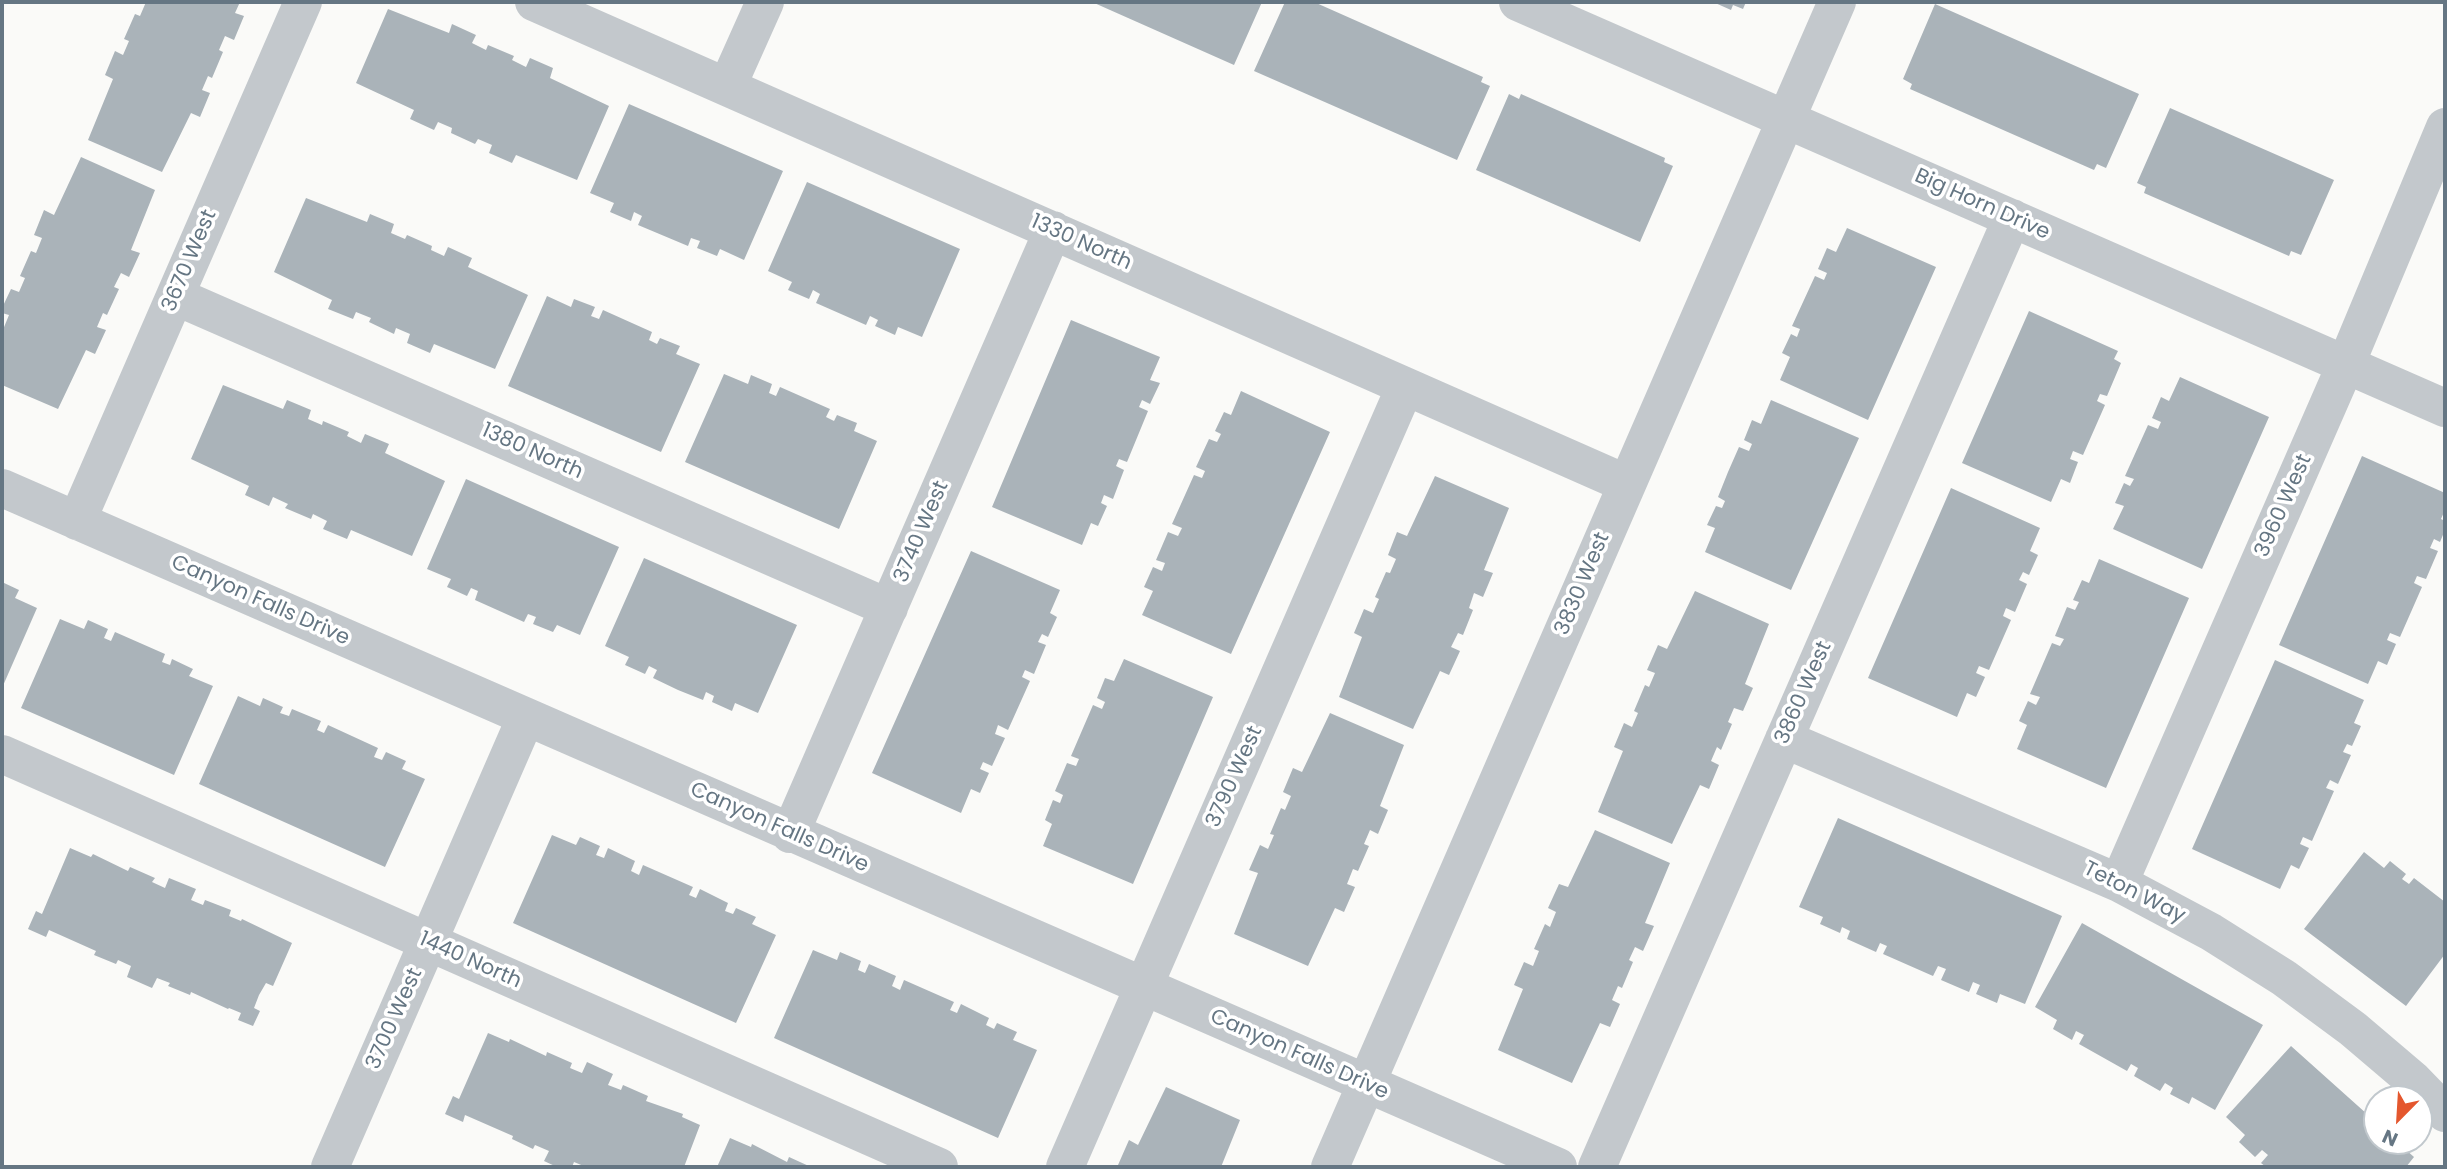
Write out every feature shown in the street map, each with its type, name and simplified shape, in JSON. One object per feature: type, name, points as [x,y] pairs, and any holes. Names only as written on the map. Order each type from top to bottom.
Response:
[{"type":"street","name":"3670 West","points":[[77,521],[303,2]]},
{"type":"street","name":"1330 North","points":[[534,2],[1627,484]]},
{"type":"street","points":[[727,87],[765,2]]},
{"type":"street","name":"Big Horn Drive","points":[[1518,2],[2445,408]]},
{"type":"street","name":"3830 West","points":[[1329,1167],[1837,2]]},
{"type":"street","name":"3960 West","points":[[2119,883],[2441,150]]},
{"type":"street","name":"3860 West","points":[[1597,1167],[2012,218]]},
{"type":"street","name":"3740 West","points":[[790,834],[1053,230]]},
{"type":"street","name":"1380 North","points":[[175,296],[889,608]]},
{"type":"street","name":"3790 West","points":[[1065,1167],[1405,387]]},
{"type":"street","name":"Canyon Falls Drive","points":[[2,488],[1558,1167]]},
{"type":"street","name":"3700 West","points":[[330,1167],[526,718]]},
{"type":"street","name":"Teton Way","points":[[1784,739],[2119,883],[2211,932],[2284,978],[2353,1029],[2413,1080],[2445,1113]]},
{"type":"street","name":"1440 North","points":[[2,754],[939,1167]]},
{"type":"building","points":[[146,2],[240,2],[235,13],[244,16],[234,40],[225,36],[219,50],[223,52],[212,78],[208,76],[202,90],[210,93],[200,117],[191,113],[162,172],[88,140],[113,79],[105,75],[115,51],[123,55],[129,41],[124,39],[135,14],[140,16]]},
{"type":"building","points":[[1092,2],[1262,2],[1234,65]]},
{"type":"building","points":[[1285,2],[1314,2],[1483,77],[1481,82],[1490,86],[1457,160],[1254,71]]},
{"type":"building","points":[[1713,2],[1746,2],[1743,9],[1733,5],[1731,10]]},
{"type":"building","points":[[1935,4],[2139,94],[2106,168],[2097,164],[2094,170],[1910,89],[1912,84],[1903,79]]},
{"type":"building","points":[[388,9],[449,33],[452,24],[476,35],[472,43],[486,50],[488,45],[514,56],[512,60],[526,67],[530,58],[553,68],[550,78],[609,106],[577,180],[516,155],[512,163],[489,153],[492,145],[478,139],[475,144],[451,133],[452,128],[438,122],[434,130],[410,119],[414,110],[356,83]]},
{"type":"building","points":[[1509,94],[1519,99],[1521,94],[1665,158],[1664,162],[1673,166],[1640,242],[1476,170]]},
{"type":"building","points":[[629,104],[783,171],[744,260],[720,249],[717,256],[697,248],[700,241],[691,238],[688,246],[638,225],[642,216],[634,212],[631,221],[610,212],[614,203],[590,193]]},
{"type":"building","points":[[2170,108],[2334,180],[2301,255],[2291,251],[2289,256],[2144,193],[2146,187],[2137,183]]},
{"type":"building","points":[[81,157],[155,190],[131,250],[140,253],[129,277],[121,273],[114,287],[119,289],[107,315],[103,313],[97,327],[106,330],[95,354],[86,350],[58,409],[2,385],[2,332],[9,315],[2,313],[2,308],[11,289],[19,292],[25,278],[20,276],[31,251],[36,253],[42,238],[34,235],[44,210],[54,215]]},
{"type":"building","points":[[807,182],[960,249],[922,337],[898,327],[895,335],[875,326],[878,320],[870,316],[866,325],[816,303],[820,294],[813,290],[809,299],[788,290],[792,282],[768,271]]},
{"type":"building","points":[[306,198],[367,222],[370,214],[394,224],[391,233],[405,239],[407,235],[432,246],[431,250],[444,256],[448,247],[472,258],[468,267],[528,295],[495,369],[434,344],[430,353],[407,343],[410,334],[396,328],[394,334],[369,322],[371,318],[356,312],[353,319],[328,309],[332,300],[274,272]]},
{"type":"building","points":[[1847,228],[1936,267],[1868,420],[1780,380],[1790,357],[1782,353],[1791,334],[1797,337],[1800,329],[1792,326],[1815,276],[1824,280],[1827,273],[1818,269],[1827,248],[1836,252]]},
{"type":"building","points":[[547,296],[571,307],[574,299],[595,307],[591,316],[599,319],[603,310],[652,332],[649,340],[657,344],[660,338],[680,346],[676,354],[700,364],[661,452],[508,386]]},
{"type":"building","points":[[2029,311],[2118,351],[2114,359],[2121,363],[2107,396],[2100,394],[2097,401],[2105,405],[2083,455],[2073,451],[2070,459],[2078,462],[2070,483],[2061,479],[2051,502],[1962,463]]},
{"type":"building","points":[[1071,320],[1160,357],[1150,380],[1160,383],[1150,404],[1142,400],[1139,407],[1148,411],[1127,462],[1119,459],[1116,466],[1124,470],[1113,499],[1104,495],[1101,503],[1107,506],[1098,526],[1091,523],[1082,545],[992,507]]},
{"type":"building","points":[[724,374],[748,384],[751,375],[772,384],[769,393],[776,396],[780,387],[830,409],[826,417],[834,421],[837,415],[857,423],[854,431],[877,441],[839,529],[685,462]]},
{"type":"building","points":[[2180,377],[2269,417],[2202,569],[2113,529],[2124,506],[2115,503],[2124,483],[2130,486],[2134,479],[2125,476],[2148,425],[2158,429],[2161,422],[2152,418],[2161,397],[2169,401]]},
{"type":"building","points":[[223,385],[283,409],[287,400],[311,410],[308,419],[322,425],[323,421],[349,432],[347,436],[361,443],[365,434],[389,444],[385,453],[445,481],[412,556],[351,530],[347,539],[323,529],[327,521],[313,514],[311,519],[285,508],[288,504],[273,497],[269,506],[245,495],[249,486],[191,459]]},
{"type":"building","points":[[1241,391],[1330,432],[1231,654],[1142,615],[1153,591],[1144,587],[1153,567],[1162,571],[1165,563],[1156,560],[1168,532],[1178,536],[1182,528],[1172,524],[1194,475],[1202,478],[1205,471],[1196,467],[1209,439],[1217,442],[1221,434],[1215,431],[1224,412],[1231,415]]},
{"type":"building","points":[[1771,400],[1859,438],[1791,590],[1705,552],[1715,528],[1707,525],[1716,506],[1722,508],[1725,501],[1718,497],[1728,472],[1739,447],[1749,451],[1752,444],[1744,440],[1752,420],[1761,424]]},
{"type":"building","points":[[2362,456],[2445,493],[2445,510],[2441,519],[2445,521],[2445,530],[2440,542],[2434,539],[2430,548],[2438,551],[2426,579],[2417,576],[2414,583],[2422,587],[2400,637],[2390,633],[2387,640],[2396,644],[2387,665],[2378,661],[2368,684],[2279,645]]},
{"type":"building","points":[[1435,476],[1509,508],[1484,570],[1493,573],[1483,597],[1474,593],[1469,608],[1473,610],[1463,635],[1458,633],[1451,647],[1460,651],[1449,675],[1440,671],[1413,729],[1339,697],[1362,637],[1354,633],[1364,609],[1373,613],[1379,599],[1375,597],[1386,572],[1390,573],[1396,559],[1388,555],[1397,532],[1407,536]]},
{"type":"building","points":[[466,479],[619,547],[580,635],[557,625],[553,632],[533,624],[536,617],[528,614],[524,622],[475,600],[478,591],[471,588],[467,596],[447,587],[451,579],[427,569]]},
{"type":"building","points":[[1951,488],[2040,528],[2030,551],[2038,555],[2029,575],[2023,572],[2019,580],[2027,584],[2015,612],[2006,608],[2003,616],[2011,620],[1989,670],[1979,666],[1976,673],[1985,677],[1976,697],[1967,693],[1957,717],[1868,678]]},
{"type":"building","points":[[971,551],[1060,590],[1050,613],[1057,617],[1048,637],[1042,634],[1038,642],[1046,645],[1034,674],[1025,670],[1022,677],[1030,681],[1008,730],[998,725],[995,734],[1005,738],[992,766],[983,762],[980,769],[989,773],[980,793],[971,789],[961,813],[872,773]]},
{"type":"building","points":[[644,558],[797,625],[758,713],[735,703],[732,711],[712,702],[714,696],[706,692],[703,700],[678,690],[653,678],[657,670],[649,666],[645,674],[625,665],[629,657],[605,646]]},
{"type":"building","points":[[2099,559],[2189,598],[2106,788],[2017,749],[2027,725],[2019,721],[2028,701],[2036,705],[2040,697],[2030,694],[2052,643],[2060,646],[2064,639],[2055,636],[2067,607],[2075,610],[2079,602],[2073,600],[2082,580],[2089,583]]},
{"type":"building","points":[[2,582],[19,590],[15,598],[37,608],[2,688]]},
{"type":"building","points":[[1695,591],[1769,624],[1745,684],[1753,688],[1743,711],[1734,708],[1728,722],[1732,724],[1721,750],[1717,747],[1711,761],[1719,765],[1709,789],[1700,785],[1672,844],[1598,812],[1623,751],[1614,747],[1624,723],[1632,727],[1638,713],[1634,711],[1645,685],[1649,687],[1655,673],[1647,670],[1658,645],[1667,649]]},
{"type":"building","points":[[60,619],[84,629],[88,620],[108,629],[104,638],[111,641],[115,632],[165,654],[162,662],[170,665],[172,659],[193,669],[189,676],[213,686],[174,775],[21,708]]},
{"type":"building","points":[[1124,659],[1213,697],[1133,884],[1043,846],[1052,824],[1045,820],[1053,800],[1060,803],[1063,795],[1055,791],[1067,763],[1076,766],[1079,759],[1071,756],[1093,705],[1102,709],[1105,702],[1097,698],[1105,678],[1114,681]]},
{"type":"building","points":[[2275,660],[2364,700],[2354,723],[2361,726],[2352,746],[2347,744],[2343,752],[2351,755],[2338,784],[2330,780],[2326,788],[2334,791],[2312,841],[2303,837],[2300,844],[2309,848],[2299,869],[2291,865],[2280,889],[2192,849]]},
{"type":"building","points":[[238,696],[260,706],[263,698],[283,707],[280,713],[289,716],[292,709],[321,721],[317,730],[324,733],[328,725],[378,748],[374,757],[382,760],[386,752],[406,761],[402,769],[425,779],[385,867],[199,784]]},
{"type":"building","points":[[1330,713],[1404,745],[1380,806],[1388,810],[1378,834],[1370,830],[1364,844],[1369,846],[1358,871],[1353,869],[1347,884],[1355,887],[1344,912],[1335,908],[1308,966],[1234,934],[1258,873],[1249,870],[1260,845],[1268,849],[1274,835],[1270,834],[1281,808],[1285,810],[1291,796],[1283,792],[1293,768],[1302,772]]},
{"type":"building","points":[[1838,818],[2062,916],[2025,1004],[2000,994],[1997,1003],[1976,994],[1980,985],[1973,982],[1969,992],[1941,980],[1946,969],[1938,966],[1933,976],[1883,954],[1887,946],[1880,943],[1876,952],[1847,939],[1850,931],[1842,927],[1840,933],[1820,924],[1823,917],[1799,907]]},
{"type":"building","points":[[1595,830],[1670,863],[1645,923],[1654,926],[1643,951],[1635,947],[1629,960],[1633,962],[1622,988],[1618,986],[1612,1000],[1620,1004],[1610,1027],[1600,1023],[1572,1083],[1498,1050],[1523,989],[1514,985],[1524,962],[1533,966],[1539,951],[1534,949],[1545,924],[1550,927],[1556,912],[1548,908],[1559,884],[1568,887]]},
{"type":"building","points":[[552,835],[576,845],[580,837],[600,846],[596,855],[604,858],[608,848],[635,861],[631,871],[639,875],[643,865],[693,887],[689,895],[696,898],[700,889],[728,903],[725,911],[733,914],[736,908],[756,917],[752,924],[776,935],[736,1023],[513,923]]},
{"type":"building","points":[[70,848],[91,857],[93,854],[128,871],[130,867],[155,878],[152,882],[165,888],[169,878],[196,889],[191,900],[203,905],[205,900],[231,910],[229,916],[241,921],[242,919],[292,943],[273,986],[266,983],[259,995],[254,1008],[260,1011],[253,1026],[238,1020],[241,1013],[191,992],[190,995],[168,986],[170,983],[157,978],[152,988],[127,977],[131,966],[118,960],[116,964],[94,955],[96,951],[49,930],[46,937],[28,929],[36,911],[42,914]]},
{"type":"building","points":[[2364,852],[2384,868],[2390,861],[2406,874],[2402,879],[2409,884],[2414,878],[2445,902],[2445,954],[2406,1006],[2304,929]]},
{"type":"building","points":[[2082,923],[2263,1025],[2215,1110],[2192,1097],[2189,1104],[2170,1094],[2173,1088],[2165,1083],[2160,1091],[2134,1076],[2138,1068],[2131,1064],[2127,1071],[2079,1044],[2084,1035],[2076,1031],[2072,1040],[2053,1029],[2057,1020],[2035,1007]]},
{"type":"building","points":[[813,950],[837,960],[840,952],[861,961],[858,970],[865,973],[869,964],[896,976],[892,986],[900,990],[904,980],[954,1002],[950,1010],[957,1013],[961,1004],[989,1018],[986,1025],[994,1029],[997,1023],[1017,1032],[1013,1040],[1037,1050],[998,1138],[774,1038]]},
{"type":"building","points":[[488,1033],[509,1042],[510,1039],[546,1056],[547,1052],[572,1063],[570,1068],[582,1073],[587,1062],[613,1074],[608,1085],[621,1090],[623,1085],[648,1096],[646,1101],[683,1114],[682,1117],[700,1125],[684,1167],[586,1167],[574,1162],[572,1167],[557,1167],[544,1161],[549,1151],[535,1145],[533,1149],[512,1139],[513,1136],[465,1115],[463,1122],[445,1114],[453,1096],[459,1099]]},
{"type":"building","points":[[2291,1046],[2363,1110],[2363,1155],[2414,1157],[2406,1167],[2266,1167],[2261,1163],[2268,1155],[2262,1150],[2255,1157],[2239,1142],[2245,1135],[2226,1117]]},
{"type":"building","points":[[1166,1087],[1240,1120],[1221,1167],[1118,1165],[1129,1140],[1138,1145]]},
{"type":"building","points":[[730,1138],[751,1147],[752,1144],[787,1162],[789,1157],[811,1167],[717,1167]]}]
